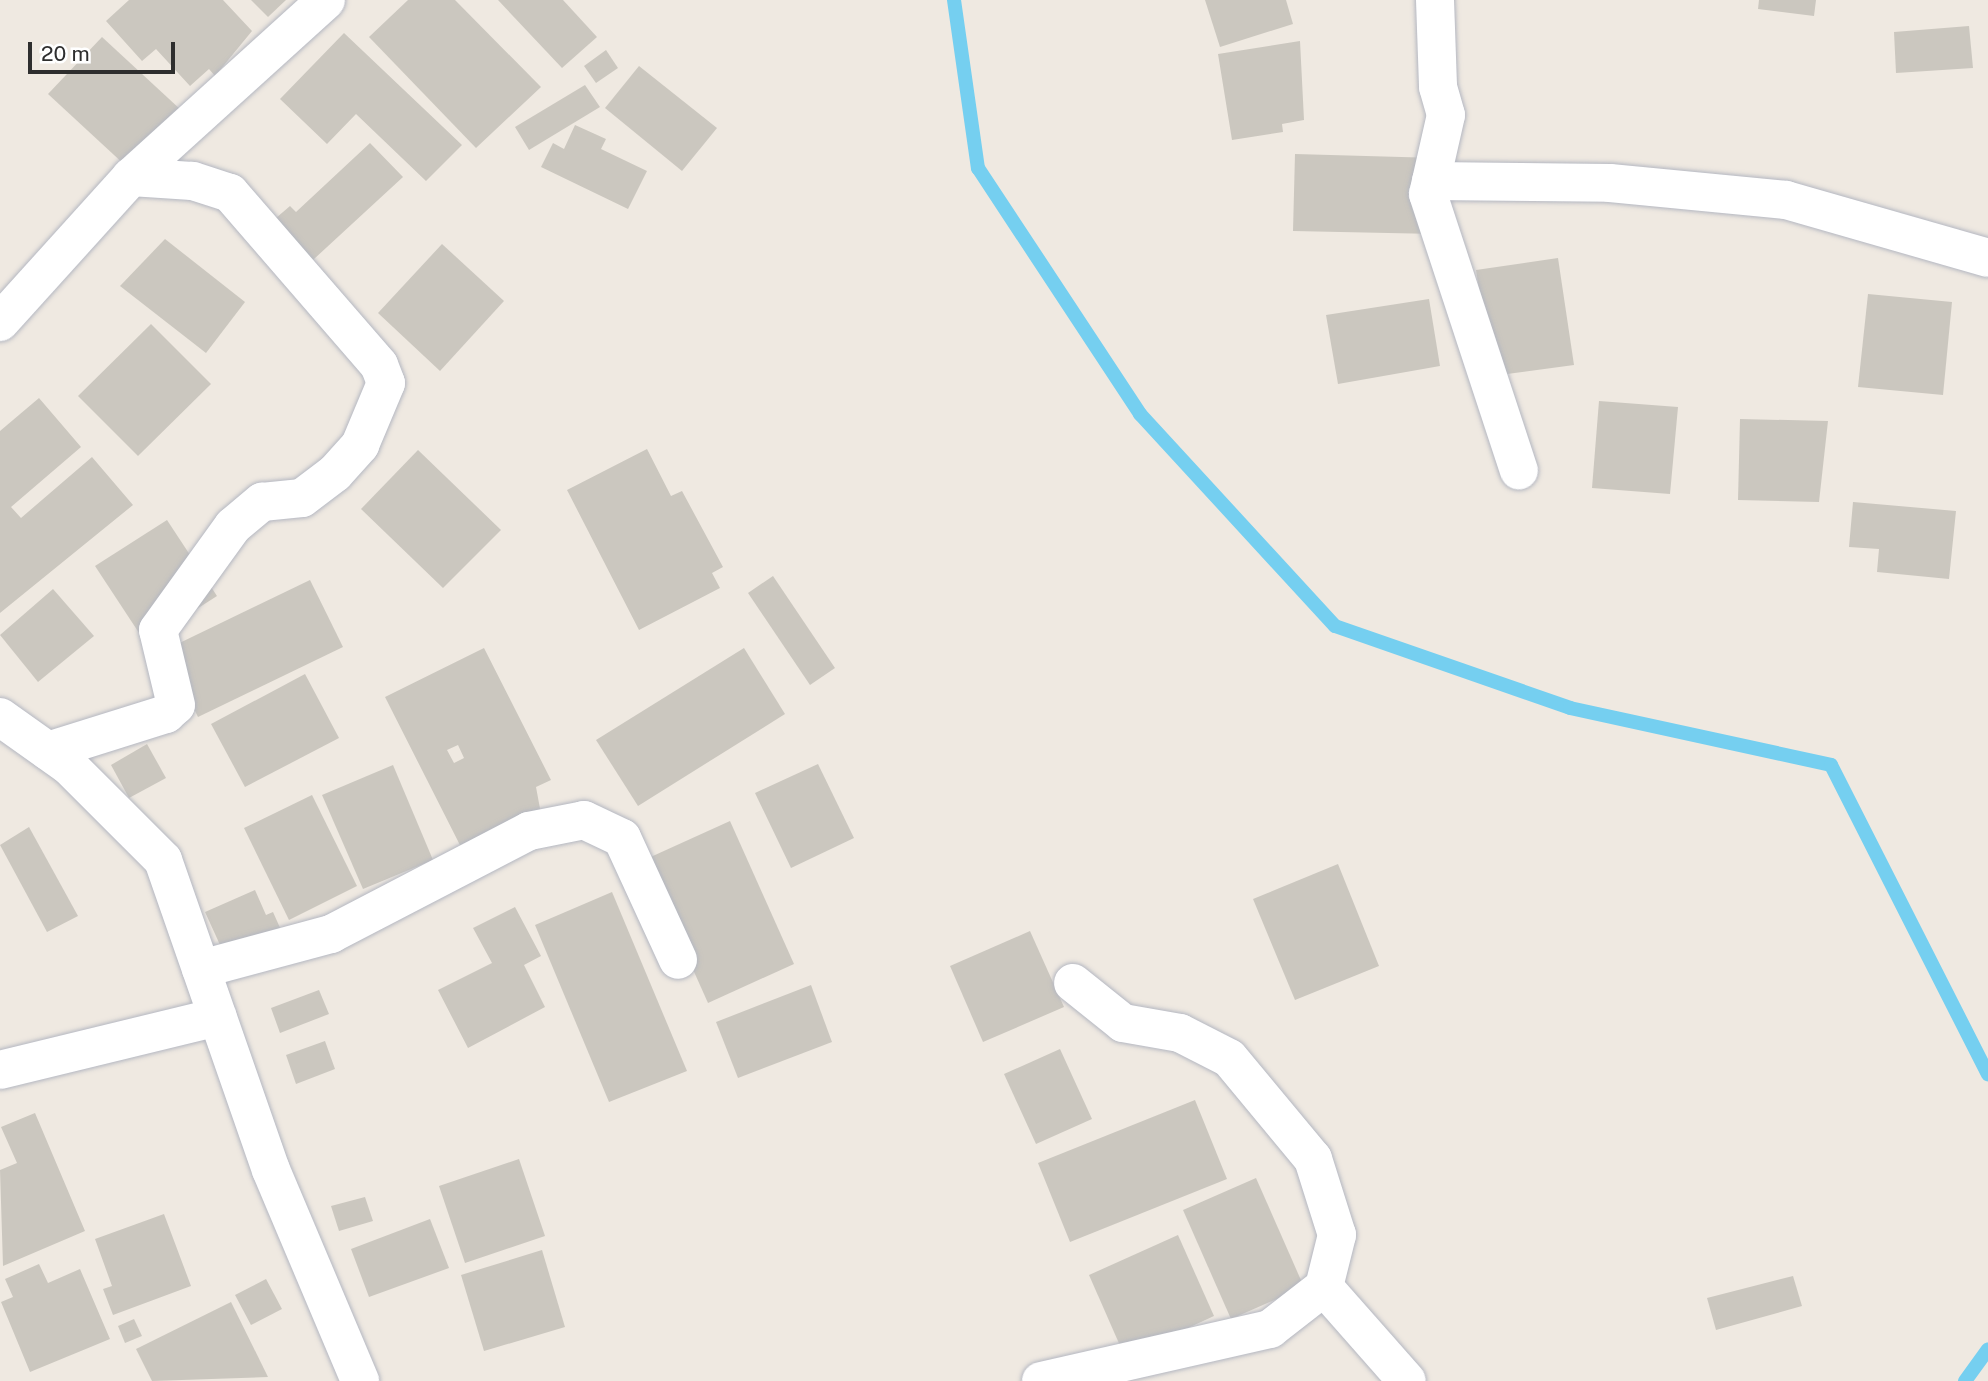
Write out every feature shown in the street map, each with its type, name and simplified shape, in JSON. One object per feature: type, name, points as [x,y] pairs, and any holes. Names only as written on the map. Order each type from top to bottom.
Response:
[{"type":"street","points":[[0,322],[131,177],[326,0]]},
{"type":"street","points":[[1435,0],[1438,87],[1446,116],[1428,194],[1519,470]]},
{"type":"street","points":[[48,751],[166,714],[176,705],[158,630],[233,526],[262,502],[302,498],[335,473],[360,445],[386,383],[379,365],[230,193],[192,181],[131,177]]},
{"type":"street","points":[[1431,181],[1610,183],[1786,200],[1988,258]]},
{"type":"street","points":[[0,717],[48,751],[163,860],[271,1170],[360,1381]]},
{"type":"street","points":[[201,969],[331,934],[529,831],[584,820],[622,838],[678,960]]},
{"type":"street","points":[[1041,1381],[1270,1329],[1324,1287],[1337,1235],[1313,1158],[1229,1058],[1180,1033],[1123,1023],[1073,983]]},
{"type":"street","points":[[0,1070],[218,1017]]},
{"type":"street","points":[[1324,1287],[1407,1381]]},
{"type":"building","points":[[129,0],[223,0],[252,31],[215,76],[209,69],[190,86],[156,49],[142,61],[106,21]]},
{"type":"building","points":[[251,0],[286,0],[268,17]]},
{"type":"building","points":[[408,0],[455,0],[541,87],[476,148],[369,37]]},
{"type":"building","points":[[498,0],[563,0],[597,37],[562,68]]},
{"type":"building","points":[[1205,0],[1286,0],[1293,24],[1220,47]]},
{"type":"building","points":[[1759,0],[1816,0],[1814,16],[1758,9]]},
{"type":"building","points":[[1969,26],[1973,68],[1896,73],[1894,32]]},
{"type":"building","points":[[344,33],[462,145],[426,181],[356,114],[327,144],[280,99]]},
{"type":"building","points":[[102,37],[181,110],[127,167],[48,94]]},
{"type":"building","points":[[1300,41],[1304,120],[1282,124],[1283,132],[1232,140],[1218,54]]},
{"type":"building","points":[[606,50],[618,68],[596,83],[584,66]]},
{"type":"building","points":[[639,66],[717,128],[682,171],[605,108]]},
{"type":"building","points":[[585,85],[600,107],[529,150],[515,127]]},
{"type":"building","points":[[575,125],[606,139],[601,149],[647,171],[628,209],[541,167],[553,143],[564,149]]},
{"type":"building","points":[[370,143],[403,177],[301,271],[262,230],[290,206],[296,212]]},
{"type":"building","points":[[1295,154],[1437,158],[1436,234],[1293,231]]},
{"type":"building","points":[[165,239],[245,302],[206,353],[120,286]]},
{"type":"building","points":[[442,244],[504,301],[440,371],[378,313]]},
{"type":"building","points":[[1558,258],[1574,365],[1492,376],[1476,270]]},
{"type":"building","points":[[1868,294],[1952,302],[1943,395],[1858,387]]},
{"type":"building","points":[[1429,299],[1440,366],[1338,384],[1326,315]]},
{"type":"building","points":[[151,324],[211,384],[138,456],[78,396]]},
{"type":"building","points":[[39,398],[81,447],[11,507],[21,518],[92,457],[133,505],[0,613],[0,431]]},
{"type":"building","points":[[1599,401],[1678,407],[1670,494],[1592,488]]},
{"type":"building","points":[[1740,419],[1828,421],[1819,502],[1738,500]]},
{"type":"building","points":[[647,449],[671,496],[682,491],[723,567],[712,573],[720,588],[639,630],[567,490]]},
{"type":"building","points":[[418,450],[501,530],[443,588],[361,509]]},
{"type":"building","points":[[1853,502],[1956,511],[1949,579],[1877,572],[1879,549],[1849,547]]},
{"type":"building","points":[[167,520],[217,596],[145,642],[95,566]]},
{"type":"building","points":[[773,576],[835,668],[810,685],[748,593]]},
{"type":"building","points":[[310,580],[343,647],[198,717],[165,650]]},
{"type":"building","points":[[53,589],[94,636],[38,682],[0,635]]},
{"type":"building","points":[[484,648],[551,780],[536,787],[541,814],[464,853],[385,697]],"holes":[[[458,745],[464,758],[454,763],[447,750]]]},
{"type":"building","points":[[744,648],[785,714],[638,806],[596,740]]},
{"type":"building","points":[[305,674],[339,738],[245,787],[211,724]]},
{"type":"building","points":[[147,744],[166,778],[129,798],[111,765]]},
{"type":"building","points":[[818,764],[854,838],[791,868],[755,793]]},
{"type":"building","points":[[393,765],[433,860],[363,889],[322,795]]},
{"type":"building","points":[[312,795],[357,886],[289,920],[244,828]]},
{"type":"building","points":[[730,821],[794,964],[708,1003],[644,860]]},
{"type":"building","points":[[29,827],[78,916],[47,932],[0,845]]},
{"type":"building","points":[[1338,864],[1379,966],[1295,1000],[1253,899]]},
{"type":"building","points":[[255,890],[266,915],[273,912],[293,957],[226,958],[205,912]]},
{"type":"building","points":[[612,892],[687,1071],[609,1102],[535,925]]},
{"type":"building","points":[[515,907],[541,956],[524,965],[545,1007],[468,1048],[438,990],[492,963],[473,928]]},
{"type":"building","points":[[1030,931],[1064,1007],[983,1042],[950,966]]},
{"type":"building","points":[[811,985],[832,1042],[738,1078],[716,1022]]},
{"type":"building","points":[[319,990],[329,1014],[280,1033],[271,1008]]},
{"type":"building","points":[[325,1041],[335,1069],[296,1084],[286,1055]]},
{"type":"building","points":[[1060,1049],[1092,1119],[1036,1144],[1004,1074]]},
{"type":"building","points":[[1195,1100],[1227,1179],[1070,1242],[1038,1163]]},
{"type":"building","points":[[35,1113],[85,1231],[3,1266],[0,1170],[17,1163],[1,1127]]},
{"type":"building","points":[[519,1159],[545,1236],[465,1263],[439,1186]]},
{"type":"building","points":[[1256,1178],[1304,1287],[1231,1319],[1183,1210]]},
{"type":"building","points":[[365,1197],[373,1221],[339,1231],[331,1206]]},
{"type":"building","points":[[164,1214],[191,1286],[113,1315],[103,1289],[112,1286],[95,1239]]},
{"type":"building","points":[[430,1219],[449,1268],[369,1297],[351,1249]]},
{"type":"building","points":[[1178,1235],[1214,1316],[1125,1357],[1089,1275]]},
{"type":"building","points":[[542,1250],[565,1327],[484,1351],[461,1275]]},
{"type":"building","points":[[39,1264],[48,1283],[80,1269],[110,1339],[30,1372],[1,1302],[13,1297],[5,1279]]},
{"type":"building","points":[[1793,1276],[1802,1306],[1716,1330],[1707,1298]]},
{"type":"building","points":[[266,1279],[282,1309],[251,1325],[235,1295]]},
{"type":"building","points":[[231,1302],[268,1377],[152,1381],[136,1349]]},
{"type":"building","points":[[134,1319],[142,1336],[125,1343],[118,1326]]},
{"type":"waterway","points":[[954,0],[978,168],[1140,414],[1335,626],[1570,708],[1831,765],[1988,1074]]},
{"type":"waterway","points":[[1965,1381],[1988,1349]]}]
